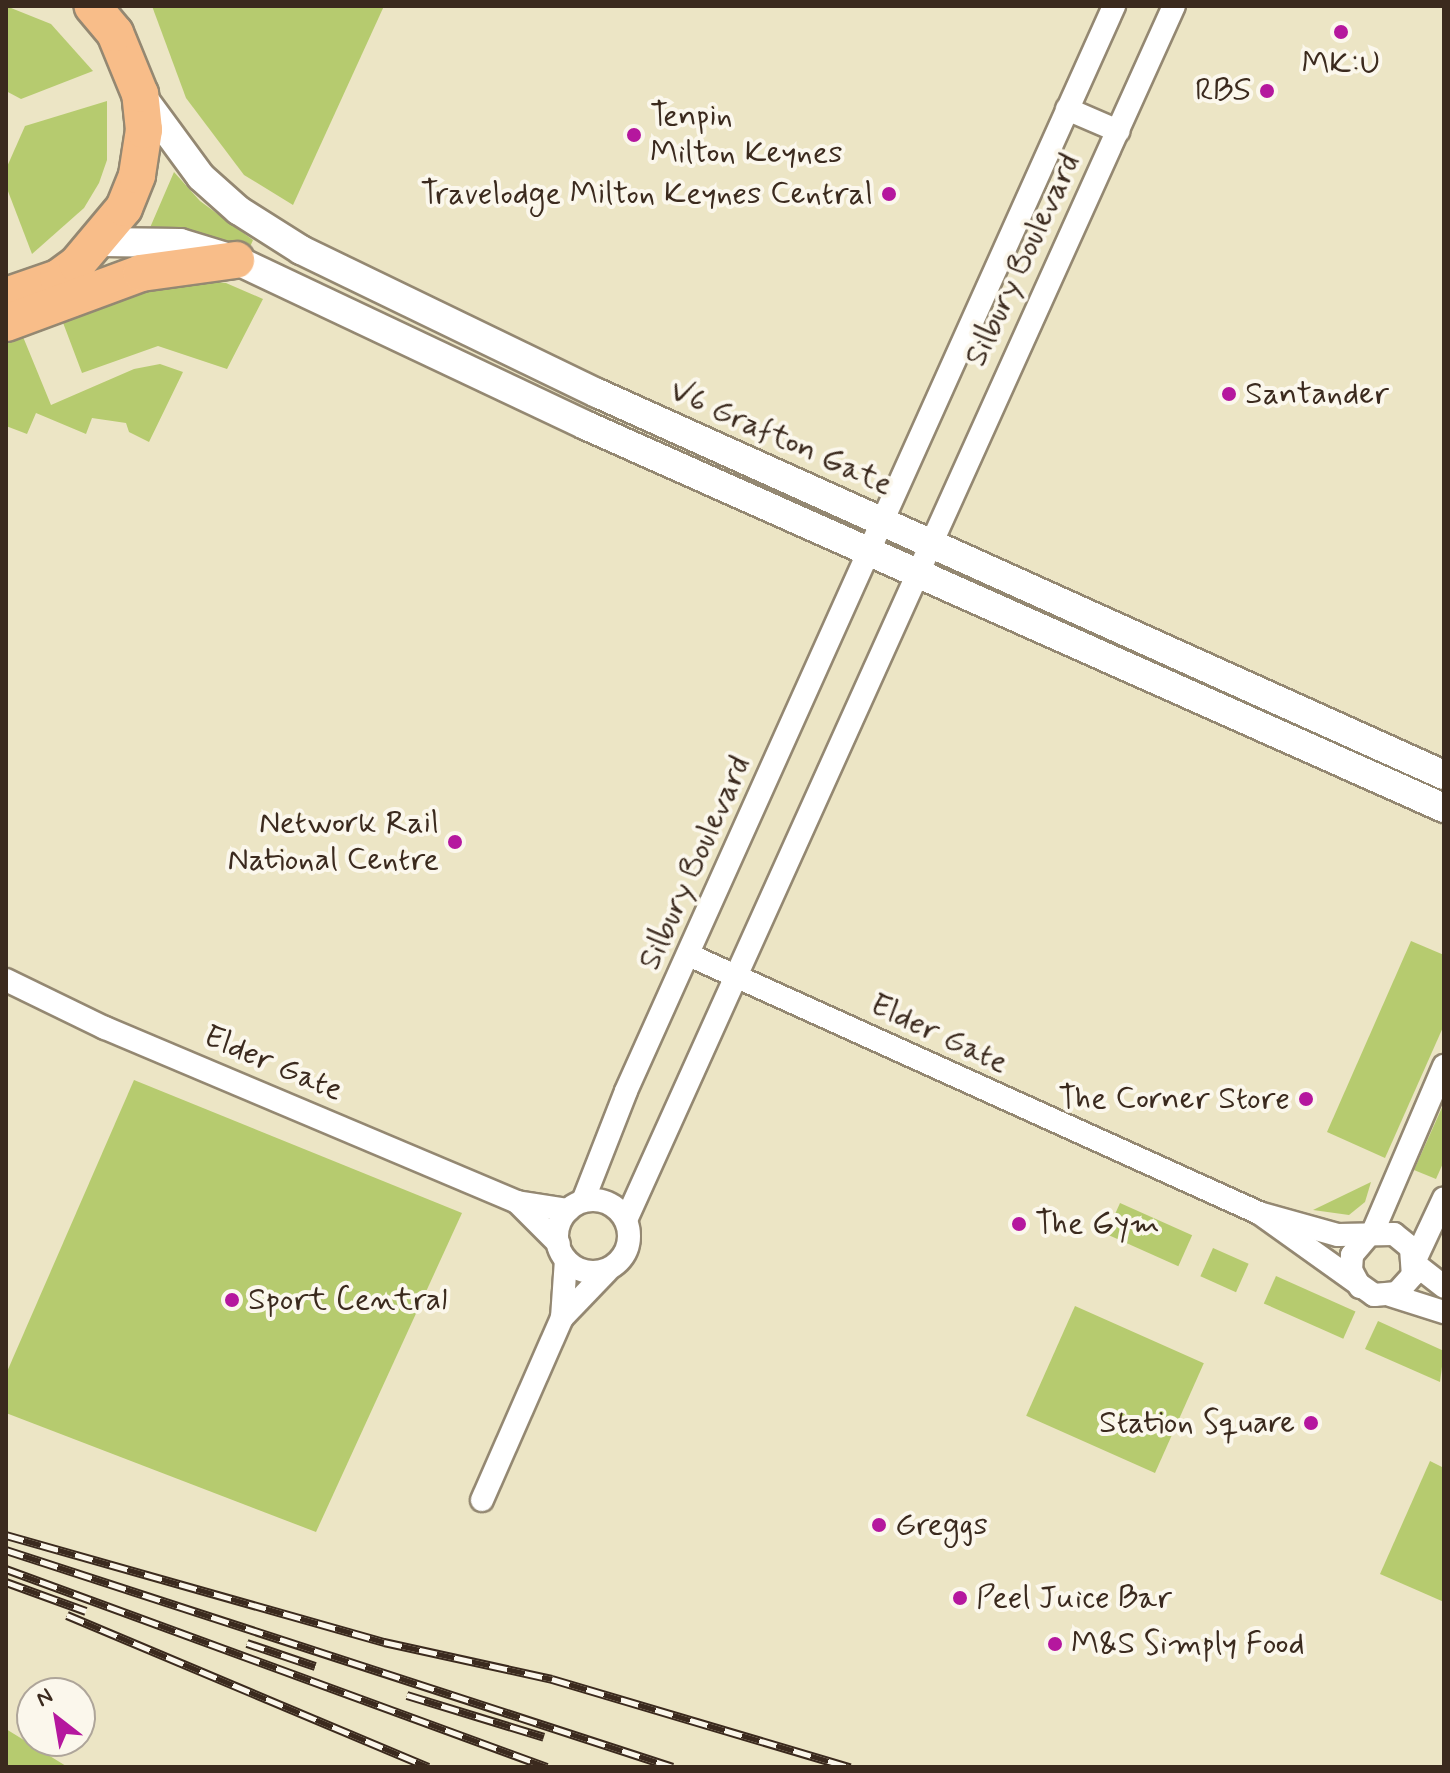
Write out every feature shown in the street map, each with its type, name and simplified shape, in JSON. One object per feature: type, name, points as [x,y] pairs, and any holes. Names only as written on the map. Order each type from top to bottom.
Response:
[{"type":"main road","points":[[68,286],[124,208],[137,175],[144,130],[128,57],[92,6]]},
{"type":"main road","points":[[9,309],[68,286],[236,260]]},
{"type":"street","name":"Silbury Boulevard","points":[[576,1205],[1114,6]]},
{"type":"street","name":"Silbury Boulevard","points":[[918,575],[991,406],[1174,6]]},
{"type":"street","name":"V6 Grafton Gate","points":[[128,57],[201,177],[261,227],[597,393],[1444,775]]},
{"type":"street","points":[[1067,109],[1118,131]]},
{"type":"street","points":[[101,242],[180,243],[236,260],[983,605],[1444,808]]},
{"type":"street","points":[[482,1500],[562,1318],[628,1246],[626,1220],[918,575]]},
{"type":"street","name":"Elder Gate","points":[[689,955],[1112,1151],[1259,1213]]},
{"type":"street","name":"Elder Gate","points":[[6,980],[105,1028],[517,1202],[576,1205]]},
{"type":"street","points":[[1360,1287],[1351,1270],[1352,1255],[1370,1234],[1444,1066]]},
{"type":"street","points":[[1390,1295],[1409,1282],[1444,1198]]},
{"type":"street","points":[[562,1318],[562,1252],[576,1205],[600,1201],[626,1220]]},
{"type":"street","name":"Elder Gate","points":[[517,1202],[562,1252]]},
{"type":"street","points":[[1259,1213],[1338,1235],[1370,1234],[1401,1238],[1415,1262],[1444,1287]]},
{"type":"street","points":[[1259,1213],[1374,1295],[1390,1295],[1444,1312]]},
{"type":"street","points":[[562,1252],[577,1269],[607,1271]]},
{"type":"green space","points":[[6,6],[51,24],[93,71],[21,99],[6,91]]},
{"type":"green space","points":[[152,6],[384,6],[293,205],[244,175],[186,98]]},
{"type":"green space","points":[[107,101],[107,160],[99,183],[84,208],[32,254],[6,186],[6,169],[25,126]]},
{"type":"green space","points":[[174,172],[200,201],[253,240],[250,247],[182,230],[149,230]]},
{"type":"green space","points":[[186,279],[226,283],[263,299],[227,369],[158,346],[82,373],[62,320]]},
{"type":"green space","points":[[19,327],[51,405],[134,369],[160,364],[183,372],[149,442],[129,432],[126,423],[92,418],[86,434],[36,413],[27,434],[6,426],[6,332]]},
{"type":"green space","points":[[1411,941],[1444,955],[1444,1025],[1385,1158],[1327,1132]]},
{"type":"green space","name":"Sport Central","points":[[134,1080],[462,1213],[316,1532],[6,1413],[6,1374]]},
{"type":"green space","points":[[1444,1103],[1444,1161],[1436,1179],[1414,1170]]},
{"type":"green space","points":[[1371,1182],[1365,1202],[1349,1215],[1313,1210]]},
{"type":"green space","points":[[1120,1203],[1192,1235],[1178,1266],[1106,1234]]},
{"type":"green space","points":[[1213,1248],[1249,1264],[1236,1292],[1200,1276]]},
{"type":"green space","points":[[1276,1276],[1355,1311],[1343,1339],[1264,1303]]},
{"type":"green space","points":[[1075,1306],[1204,1363],[1155,1473],[1026,1416]]},
{"type":"green space","points":[[1378,1321],[1444,1351],[1440,1382],[1365,1349]]},
{"type":"green space","points":[[1430,1461],[1444,1468],[1444,1602],[1380,1574]]},
{"type":"green space","points":[[6,1729],[16,1735],[16,1757],[51,1757],[69,1767],[6,1767]]},
{"type":"railway","points":[[6,1535],[384,1642],[552,1679],[850,1767]]},
{"type":"railway","points":[[6,1550],[673,1767]]},
{"type":"railway","points":[[6,1569],[547,1767]]},
{"type":"railway","points":[[6,1582],[86,1611]]},
{"type":"railway","points":[[67,1615],[428,1767]]},
{"type":"railway","points":[[247,1643],[315,1666]]},
{"type":"railway","points":[[407,1695],[544,1737]]},
{"type":"place","name":"MK:U","points":[[1341,32]]},
{"type":"place","name":"RBS","points":[[1267,91]]},
{"type":"place","name":"Tenpin Milton Keynes","points":[[634,135]]},
{"type":"place","name":"Travelodge Milton Keynes Central","points":[[889,194]]},
{"type":"place","name":"Santander","points":[[1229,394]]},
{"type":"place","name":"Network Rail National Centre","points":[[455,842]]},
{"type":"place","name":"The Corner Store","points":[[1306,1099]]},
{"type":"place","name":"The Gym","points":[[1019,1224]]},
{"type":"place","name":"Sport Central","points":[[232,1300]]},
{"type":"place","name":"Station Square","points":[[1311,1423]]},
{"type":"place","name":"Greggs","points":[[879,1525]]},
{"type":"place","name":"Peel Juice Bar","points":[[960,1598]]},
{"type":"place","name":"M&S Simply Food","points":[[1055,1644]]}]
